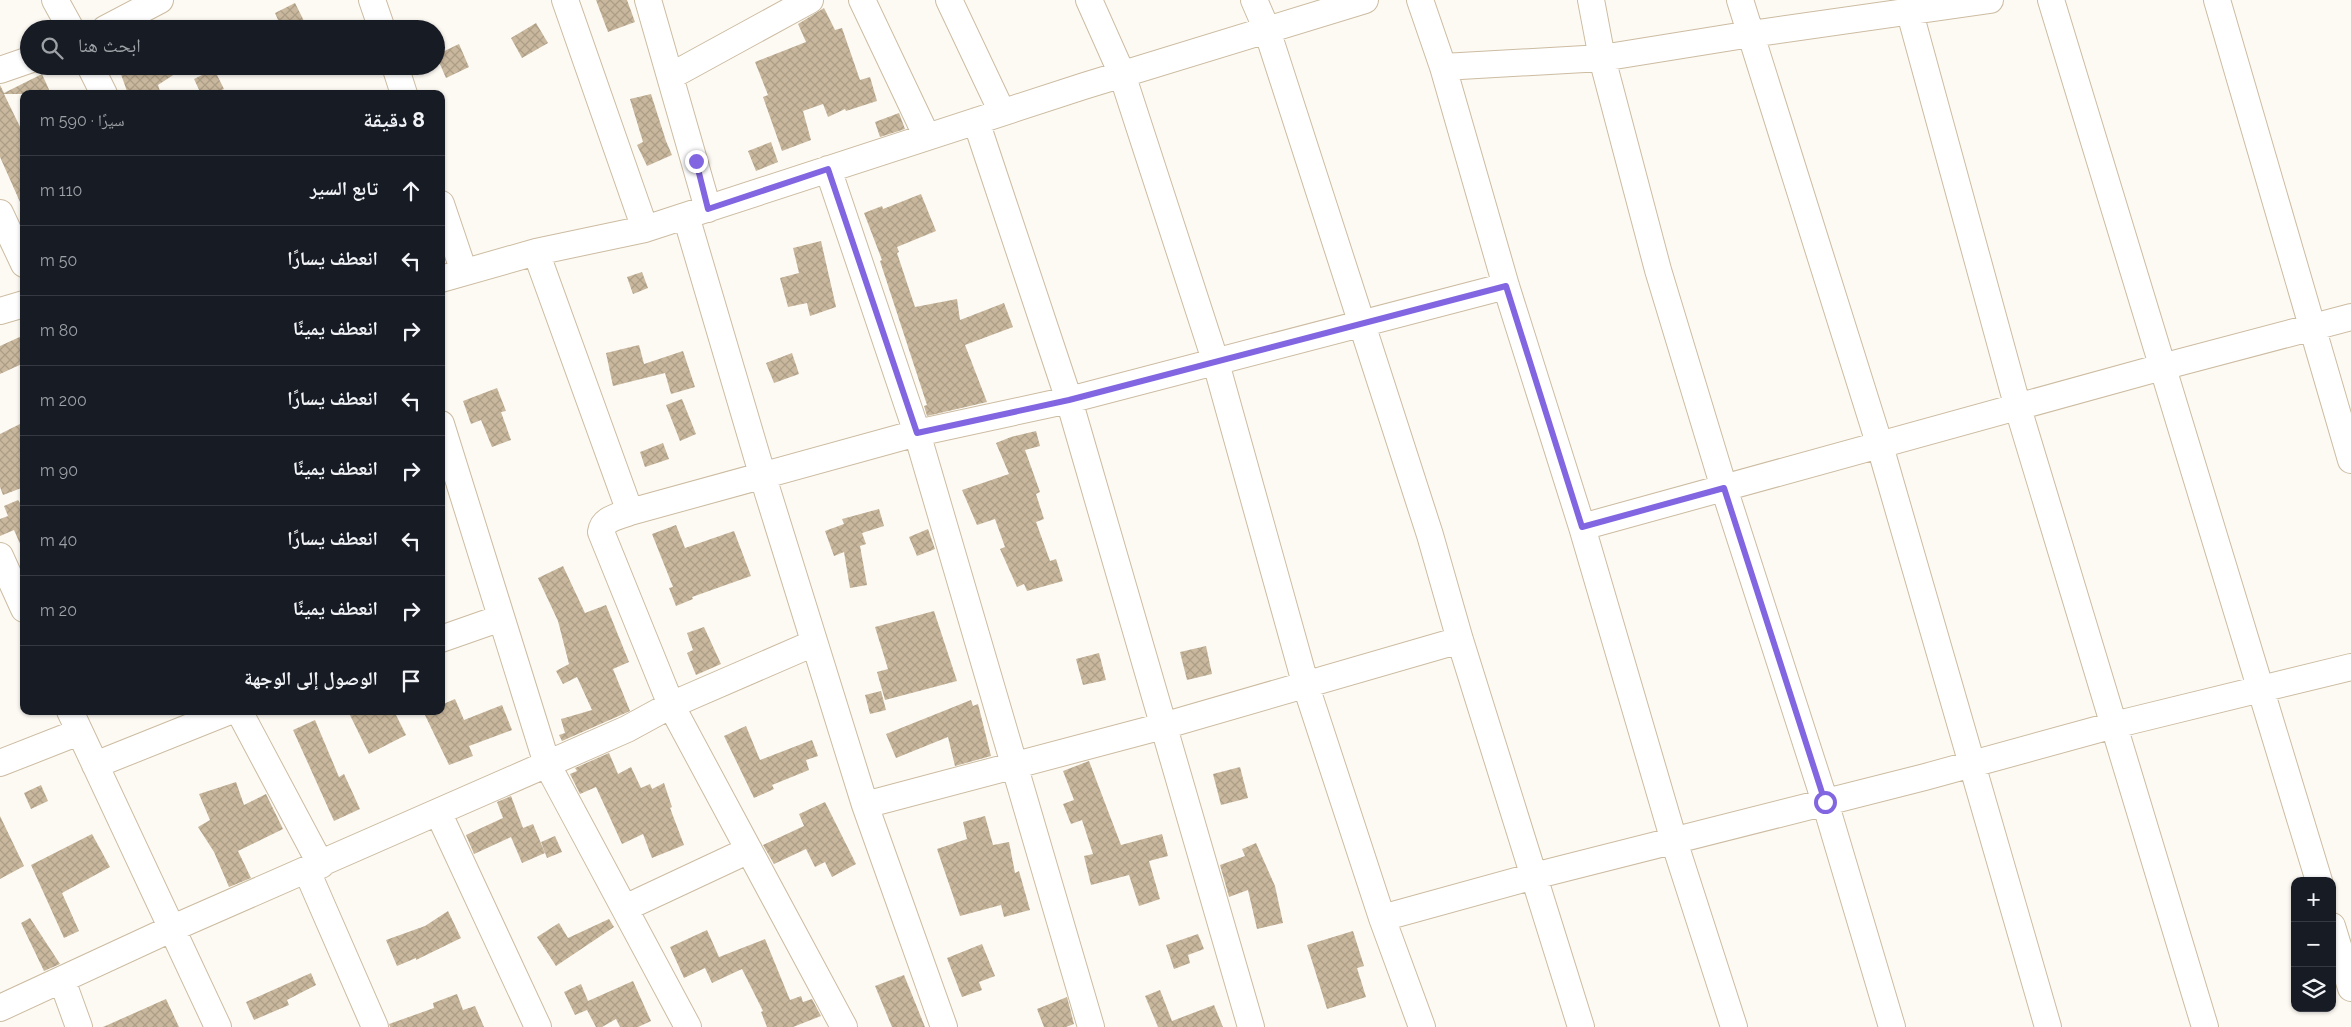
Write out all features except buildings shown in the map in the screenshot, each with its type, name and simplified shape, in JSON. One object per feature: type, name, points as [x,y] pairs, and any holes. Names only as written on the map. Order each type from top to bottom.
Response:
[{"type":"street","points":[[55,0],[66,20]]},
{"type":"street","points":[[122,20],[160,0]]},
{"type":"street","points":[[372,0],[379,20]]},
{"type":"street","points":[[565,0],[574,20],[645,229]]},
{"type":"street","points":[[648,0],[671,76],[697,212],[763,477],[865,806],[944,1027]]},
{"type":"street","points":[[671,76],[810,0]]},
{"type":"street","points":[[862,0],[927,137]]},
{"type":"street","points":[[949,0],[1002,112]]},
{"type":"street","points":[[1089,0],[1122,74],[1216,363],[1306,686],[1382,918],[1422,1027]]},
{"type":"street","points":[[1254,0],[1267,30],[1430,535],[1460,640],[1581,1027]]},
{"type":"street","points":[[445,228],[453,276],[536,252],[645,229],[1002,112],[1365,0]]},
{"type":"street","points":[[1420,0],[1442,67],[1506,286],[1582,527],[1674,841],[1734,1027]]},
{"type":"street","points":[[1591,0],[1602,58],[1658,270],[1724,488],[1825,802],[1892,1027]]},
{"type":"street","points":[[1740,0],[1880,446],[2048,1027]]},
{"type":"street","points":[[1442,67],[1602,58],[1751,34],[1990,0]]},
{"type":"street","points":[[2051,0],[2318,877]]},
{"type":"street","points":[[2217,0],[2351,460]]},
{"type":"street","points":[[1910,12],[2018,408],[2205,1027]]},
{"type":"street","points":[[0,70],[20,63]]},
{"type":"street","points":[[94,75],[102,90]]},
{"type":"street","points":[[398,75],[403,90]]},
{"type":"street","points":[[976,121],[1069,400],[1252,1027]]},
{"type":"street","points":[[828,169],[917,433],[1091,1027]]},
{"type":"street","points":[[0,213],[20,256]]},
{"type":"street","points":[[536,252],[630,512]]},
{"type":"street","points":[[844,1027],[671,706],[600,532],[602,525],[606,521],[630,512],[763,477],[917,433],[1069,400],[1506,286]]},
{"type":"street","points":[[0,310],[20,305]]},
{"type":"street","points":[[1582,527],[2162,367],[2351,317]]},
{"type":"street","points":[[445,441],[547,764],[688,1027]]},
{"type":"street","points":[[0,556],[20,600]]},
{"type":"street","points":[[445,637],[501,618]]},
{"type":"street","points":[[865,806],[1163,726],[1460,640]]},
{"type":"street","points":[[0,1008],[173,928],[314,868],[627,729],[671,706],[814,643]]},
{"type":"street","points":[[1382,918],[1534,876],[1972,765],[2114,725],[2351,667]]},
{"type":"street","points":[[95,765],[220,715]]},
{"type":"street","points":[[242,715],[314,868],[376,1027]]},
{"type":"street","points":[[0,763],[75,722],[218,1027]]},
{"type":"street","points":[[438,812],[538,1027]]},
{"type":"street","points":[[625,908],[749,850]]},
{"type":"street","points":[[2336,939],[2351,988]]},
{"type":"street","points":[[62,980],[79,1027]]},
{"type":"route","points":[[696,161],[708,209],[828,169],[917,433],[1069,400],[1506,286],[1582,527],[1724,488],[1825,802]]}]
